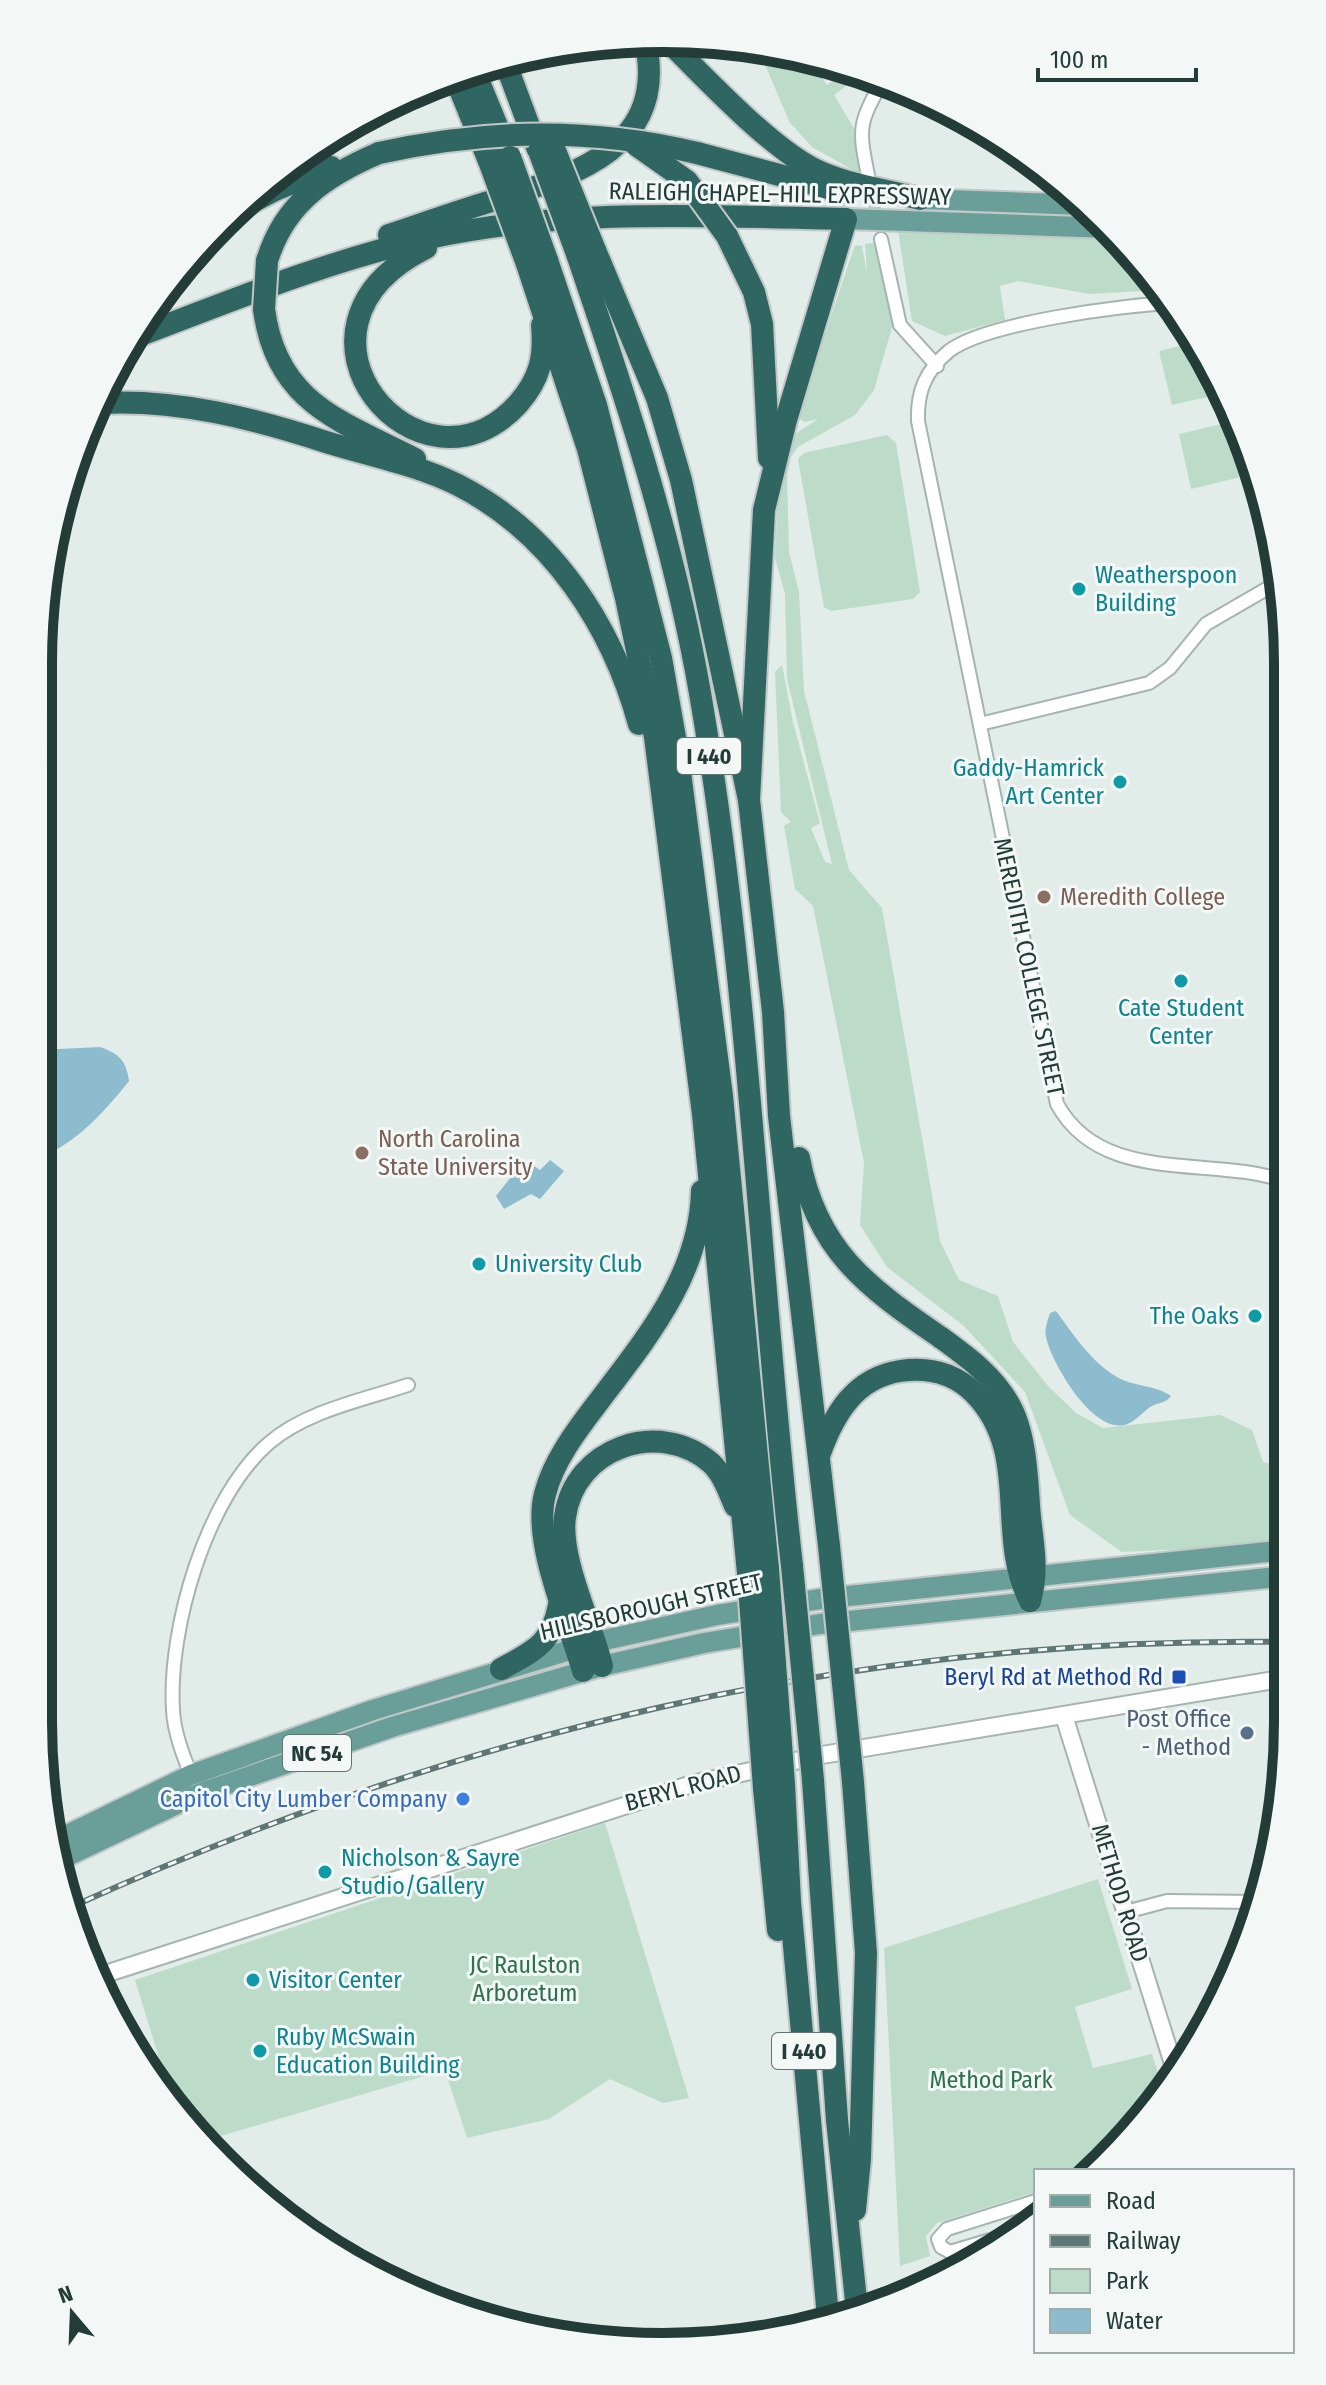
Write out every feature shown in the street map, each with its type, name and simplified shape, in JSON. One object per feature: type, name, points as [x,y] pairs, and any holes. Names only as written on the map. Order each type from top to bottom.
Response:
[{"type":"highway","points":[[152,329],[305,265],[586,169],[631,132],[640,113],[649,73],[647,52]]},
{"type":"highway","points":[[680,52],[786,152],[811,168],[831,177],[920,199]]},
{"type":"highway","points":[[509,72],[546,149],[586,252],[657,398],[681,480],[749,800],[773,1012],[779,1116],[853,1782],[866,1953],[860,2159],[850,2254]]},
{"type":"highway","name":"I 440","points":[[477,81],[499,159],[536,269],[596,405],[661,658],[677,749],[722,1096],[774,1786],[790,1902],[827,2310]]},
{"type":"highway","points":[[460,87],[499,159]]},
{"type":"highway","name":"RALEIGH CHAPEL–HILL EXPRESSWAY","points":[[324,174],[379,153],[451,138],[554,132],[628,139],[697,153],[811,186],[920,199]]},
{"type":"highway","points":[[628,139],[687,181],[727,236],[754,292],[762,324],[767,379],[770,483]]},
{"type":"highway","points":[[268,197],[324,174]]},
{"type":"highway","points":[[324,174],[277,232],[267,261],[266,328],[284,372],[315,407],[458,485],[502,513],[558,564],[613,649],[629,687],[662,805]]},
{"type":"highway","name":"RALEIGH CHAPEL–HILL EXPRESSWAY","points":[[151,331],[354,258],[488,228],[627,214],[846,219]]},
{"type":"highway","points":[[749,800],[759,555],[770,483],[846,219]]},
{"type":"highway","points":[[488,228],[405,259],[376,282],[366,298],[356,329],[356,347],[362,378],[381,409],[404,426],[434,435],[461,435],[488,427],[508,414],[527,393],[543,363],[536,269]]},
{"type":"highway","name":"I 440","points":[[586,252],[647,468],[700,691],[732,918],[813,1780],[856,2302]]},
{"type":"highway","points":[[536,269],[619,570],[655,737],[703,1114],[744,1525]]},
{"type":"highway","points":[[110,403],[172,406],[228,414],[458,485]]},
{"type":"highway","points":[[773,1012],[805,1191],[834,1248],[858,1277],[992,1379],[1011,1406],[1022,1449],[1030,1601]]},
{"type":"highway","points":[[586,1645],[559,1603],[544,1534],[544,1495],[573,1435],[651,1331],[683,1281],[701,1210],[703,1114]]},
{"type":"highway","points":[[818,1458],[832,1419],[861,1386],[892,1373],[911,1370],[932,1370],[965,1384],[991,1413],[1005,1441],[1028,1577]]},
{"type":"highway","points":[[593,1668],[586,1645],[564,1520],[571,1492],[593,1462],[613,1448],[636,1442],[679,1444],[712,1464],[725,1483],[744,1525],[758,1571]]},
{"type":"highway","points":[[501,1669],[531,1652],[555,1630],[559,1603]]},
{"type":"main road","name":"RALEIGH CHAPEL–HILL EXPRESSWAY","points":[[920,199],[1066,204]]},
{"type":"main road","name":"RALEIGH CHAPEL–HILL EXPRESSWAY","points":[[846,219],[1091,227]]},
{"type":"main road","name":"HILLSBOROUGH STREET","points":[[63,1837],[194,1784],[501,1669],[586,1645],[778,1605],[1274,1551]]},
{"type":"main road","name":"HILLSBOROUGH STREET","points":[[67,1855],[194,1784],[593,1668],[704,1643],[820,1624],[1274,1577]]},
{"type":"street","points":[[868,175],[860,133],[865,113],[877,91]]},
{"type":"street","points":[[881,239],[900,325],[937,366]]},
{"type":"street","name":"MEREDITH COLLEGE STREET","points":[[1157,304],[1094,310],[1008,330],[950,351],[923,381],[917,396],[918,421],[1052,1092],[1063,1116],[1089,1144],[1123,1158],[1247,1170],[1274,1178]]},
{"type":"street","points":[[980,724],[1149,683],[1170,668],[1206,624],[1269,587]]},
{"type":"street","points":[[194,1784],[173,1713],[174,1666],[179,1632],[209,1525],[223,1498],[241,1470],[270,1441],[295,1425],[408,1385]]},
{"type":"street","name":"BERYL ROAD","points":[[107,1973],[692,1784],[822,1755],[1274,1680]]},
{"type":"street","name":"METHOD ROAD","points":[[1064,1716],[1172,2060]]},
{"type":"street","points":[[1126,1912],[1167,1901],[1247,1902]]},
{"type":"street","points":[[982,2243],[950,2252],[941,2247],[938,2239],[947,2229],[1034,2202]]},
{"type":"green space","points":[[763,61],[819,72],[827,85],[837,78],[849,81],[834,95],[855,130],[860,174],[812,147],[790,123]]},
{"type":"green space","points":[[898,230],[1100,236],[1148,291],[1089,294],[1018,281],[1000,286],[1005,320],[945,336],[912,321]]},
{"type":"green space","points":[[878,242],[893,324],[874,390],[855,415],[798,447],[791,457],[787,475],[789,552],[799,592],[804,691],[849,870],[882,908],[940,1241],[959,1280],[998,1296],[1013,1342],[1048,1386],[1076,1413],[1103,1428],[1220,1415],[1252,1430],[1263,1462],[1274,1464],[1274,1545],[1122,1552],[1070,1515],[1025,1392],[964,1326],[887,1267],[860,1225],[864,1163],[813,906],[795,889],[784,826],[791,822],[781,812],[775,672],[782,665],[793,722],[820,823],[811,828],[825,862],[832,864],[787,679],[785,594],[775,558],[778,495],[792,436],[818,419],[805,422],[797,418],[855,245],[862,246],[867,274],[865,244]]},
{"type":"green space","points":[[1184,345],[1212,396],[1172,405],[1159,351]]},
{"type":"green space","points":[[1225,423],[1245,476],[1191,489],[1179,434]]},
{"type":"green space","points":[[887,435],[896,443],[920,592],[913,599],[831,611],[824,607],[798,459],[804,453]]},
{"type":"green space","name":"JC Raulston Arboretum","points":[[605,1823],[689,2098],[663,2103],[610,2079],[549,2119],[467,2138],[445,2070],[216,2137],[164,2074],[135,1980]]},
{"type":"green space","name":"Method Park","points":[[1098,1879],[1132,1989],[1075,2007],[1093,2068],[1152,2054],[1159,2078],[1122,2125],[1079,2169],[1034,2169],[1034,2193],[937,2223],[926,2236],[930,2256],[900,2266],[884,1948]]},
{"type":"water","points":[[100,1047],[120,1059],[129,1081],[100,1115],[77,1136],[52,1152],[52,1049]]},
{"type":"water","points":[[550,1160],[564,1171],[540,1199],[531,1194],[504,1209],[496,1196],[522,1163],[528,1162],[540,1170]]},
{"type":"water","points":[[1056,1311],[1083,1347],[1108,1371],[1124,1380],[1171,1396],[1128,1424],[1112,1424],[1099,1418],[1075,1394],[1050,1349],[1046,1328],[1050,1313]]},
{"type":"tunnel","points":[[870,183],[881,239]]},
{"type":"railway","points":[[80,1903],[215,1846],[363,1791],[512,1745],[662,1707],[815,1677],[970,1656],[1127,1644],[1274,1642]]},
{"type":"place","name":"Weatherspoon Building","points":[[1079,589]]},
{"type":"place","name":"Gaddy-Hamrick Art Center","points":[[1120,782]]},
{"type":"place","name":"Meredith College","points":[[1044,897]]},
{"type":"place","name":"Cate Student Center","points":[[1181,981]]},
{"type":"place","name":"North Carolina State University","points":[[362,1153]]},
{"type":"place","name":"University Club","points":[[479,1264]]},
{"type":"place","name":"The Oaks","points":[[1255,1316]]},
{"type":"place","name":"Beryl Rd at Method Rd","points":[[1179,1677]]},
{"type":"place","name":"Post Office - Method","points":[[1247,1733]]},
{"type":"place","name":"Capitol City Lumber Company","points":[[463,1799]]},
{"type":"place","name":"Nicholson & Sayre Studio/Gallery","points":[[325,1872]]},
{"type":"place","name":"Visitor Center","points":[[253,1980]]},
{"type":"place","name":"Ruby McSwain Education Building","points":[[260,2051]]}]
